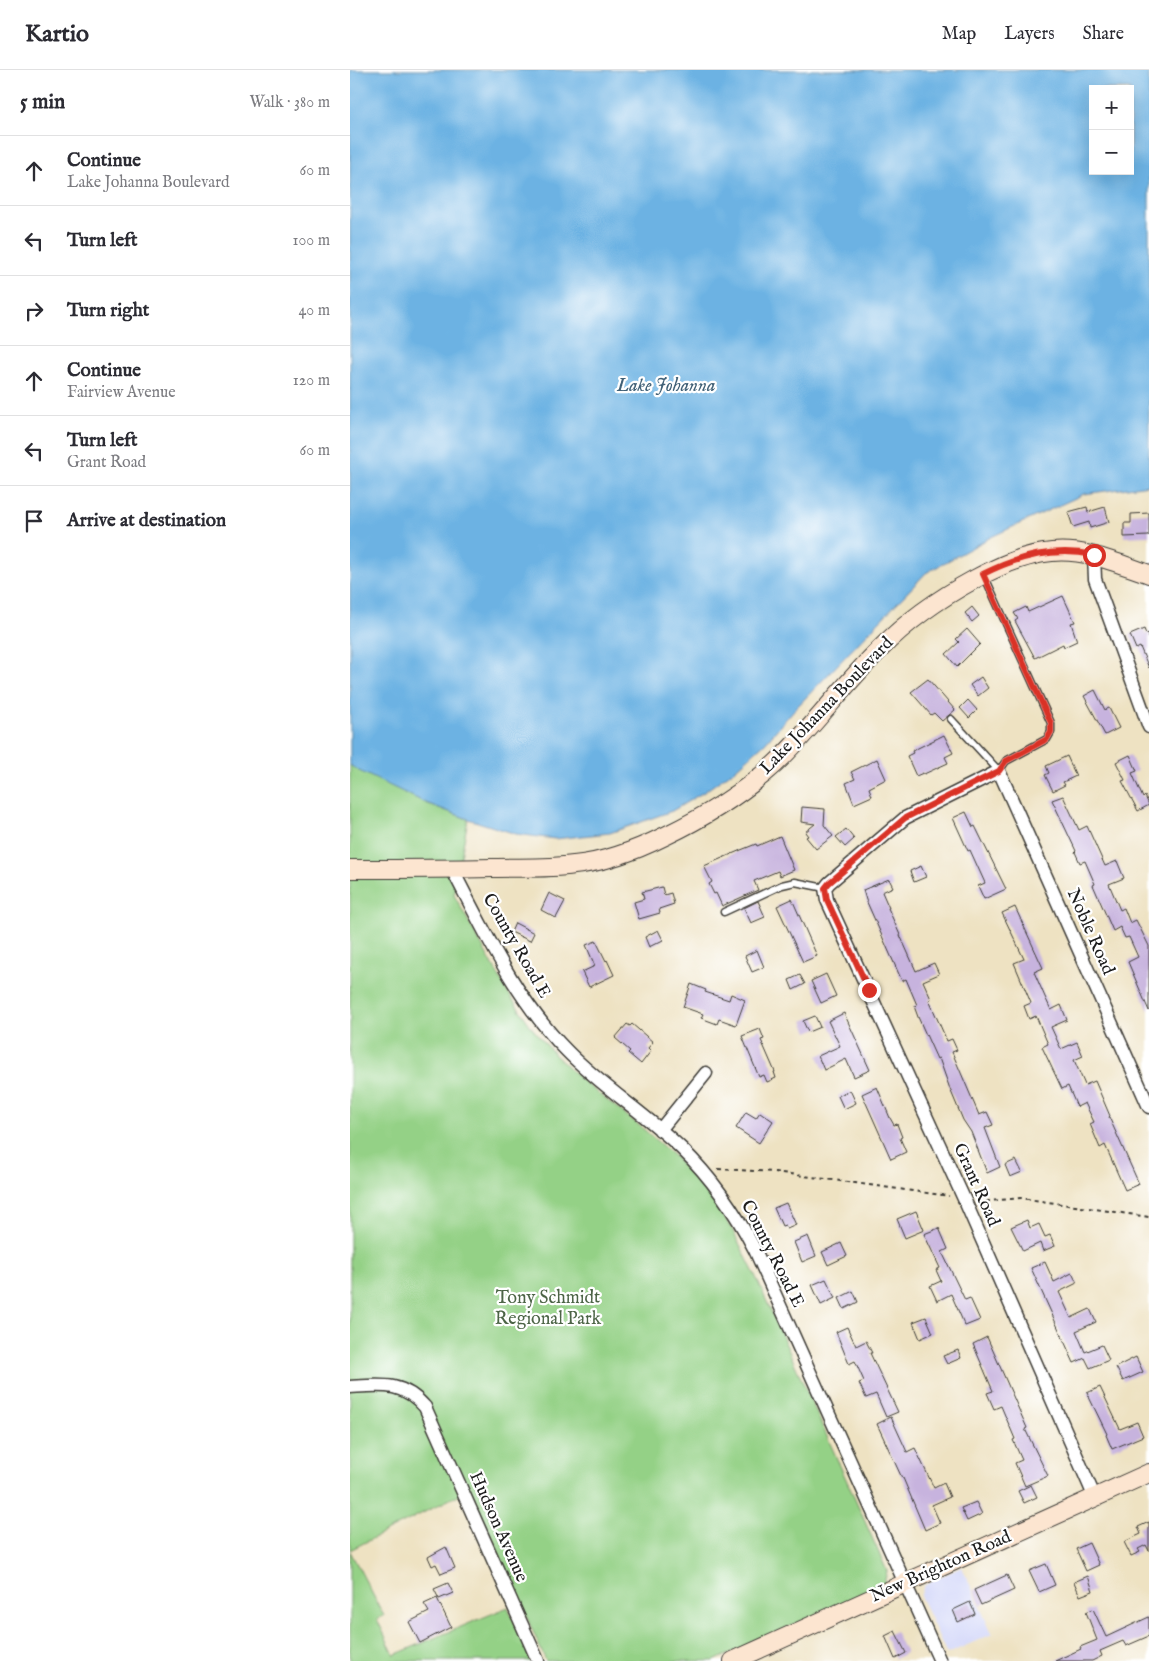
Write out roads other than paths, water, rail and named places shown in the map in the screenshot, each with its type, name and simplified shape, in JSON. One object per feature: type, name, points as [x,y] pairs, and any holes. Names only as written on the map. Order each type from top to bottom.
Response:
[{"type":"street","name":"Lake Johanna Boulevard","points":[[350,869],[574,866],[606,859],[656,840],[706,815],[750,785],[777,762],[879,650],[905,625],[934,603],[983,574],[1008,562],[1029,555],[1069,552],[1094,555],[1149,574]]},
{"type":"street","points":[[1094,555],[1095,579],[1149,727]]},
{"type":"street","points":[[825,888],[905,818],[999,771]]},
{"type":"street","name":"Noble Road","points":[[999,771],[1149,1107]]},
{"type":"street","name":"County Road E","points":[[452,869],[508,972],[546,1028],[567,1052],[681,1149],[700,1168],[725,1200],[755,1250],[940,1661]]},
{"type":"street","name":"Grant Road","points":[[825,888],[827,900],[965,1201],[1095,1498]]},
{"type":"street","points":[[660,1130],[706,1073]]},
{"type":"street","name":"Hudson Avenue","points":[[350,1387],[394,1386],[410,1393],[425,1407],[538,1661]]},
{"type":"street","name":"New Brighton Road","points":[[733,1661],[1149,1473]]},
{"type":"lane","points":[[951,719],[999,771],[1006,761],[1047,739],[1051,732],[1051,723],[983,574]]},
{"type":"lane","points":[[724,912],[782,885],[795,882],[825,888]]},
{"type":"water","name":"Lake Johanna","points":[[350,70],[1149,70],[1149,485],[1084,494],[991,537],[926,573],[793,711],[765,743],[736,769],[704,792],[672,811],[610,833],[555,839],[516,834],[426,803],[350,765]]},
{"type":"park label","name":"Tony Schmidt Regional Park","points":[[548,1308]]}]
